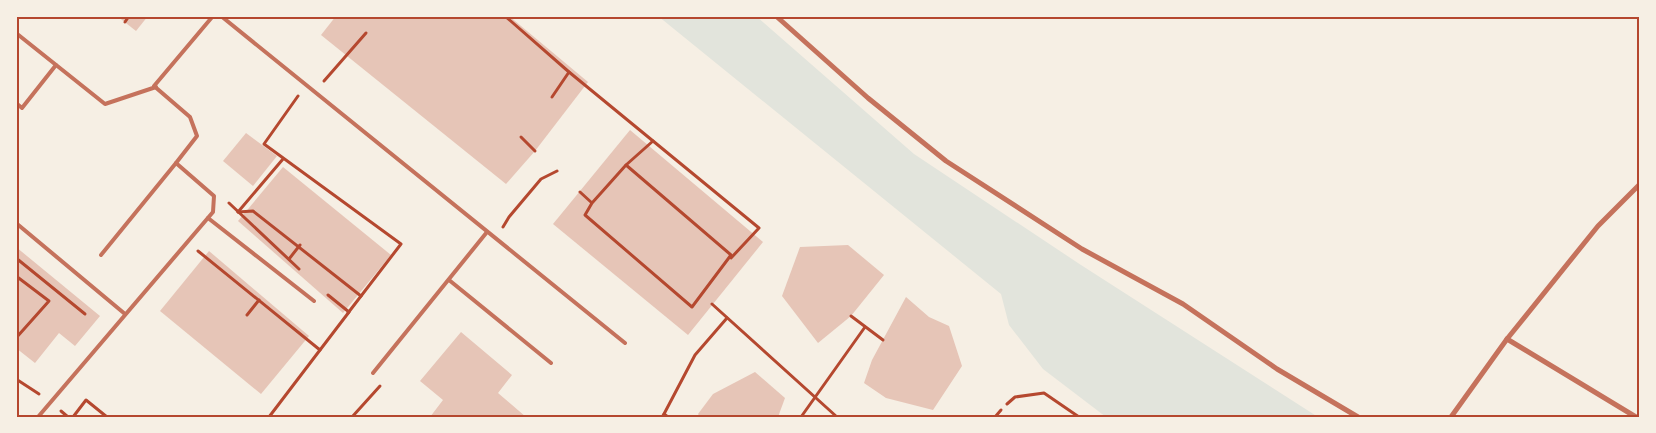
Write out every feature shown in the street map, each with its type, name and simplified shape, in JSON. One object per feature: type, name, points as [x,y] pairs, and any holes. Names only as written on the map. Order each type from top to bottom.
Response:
[{"type":"street","points":[[776,16],[868,98],[946,161],[1082,249],[1183,304],[1277,369],[1358,417]]},
{"type":"street","points":[[1451,417],[1507,339],[1598,226],[1640,184]]},
{"type":"street","points":[[1507,339],[1636,417]]},
{"type":"lane","points":[[156,87],[154,86],[213,16]]},
{"type":"lane","points":[[221,16],[625,343]]},
{"type":"lane","points":[[16,33],[105,104],[156,87]]},
{"type":"lane","points":[[16,103],[22,108],[56,65]]},
{"type":"lane","points":[[101,255],[197,136],[190,117],[156,87]]},
{"type":"lane","points":[[38,417],[213,212],[214,196],[176,164]]},
{"type":"lane","points":[[208,218],[314,301]]},
{"type":"lane","points":[[16,223],[125,314]]},
{"type":"lane","points":[[373,373],[487,232]]},
{"type":"lane","points":[[449,280],[551,363]]},
{"type":"lane","points":[[1015,417],[1028,417]]},
{"type":"path","points":[[125,22],[129,16]]},
{"type":"path","points":[[505,16],[569,72],[759,228],[719,271]]},
{"type":"path","points":[[314,92],[366,33]]},
{"type":"path","points":[[552,97],[569,72]]},
{"type":"path","points":[[269,417],[401,244],[264,144],[306,85]]},
{"type":"path","points":[[521,137],[535,151]]},
{"type":"path","points":[[626,165],[731,256],[692,307],[586,215],[592,203],[626,165],[653,141]]},
{"type":"path","points":[[283,159],[238,212],[253,211],[361,296]]},
{"type":"path","points":[[496,239],[510,217],[541,179],[557,171]]},
{"type":"path","points":[[580,192],[592,203]]},
{"type":"path","points":[[289,259],[299,246]]},
{"type":"path","points":[[16,258],[86,314]]},
{"type":"path","points":[[16,276],[49,301],[16,338]]},
{"type":"path","points":[[247,315],[259,300]]},
{"type":"path","points":[[712,304],[837,417]]},
{"type":"path","points":[[851,316],[883,340]]},
{"type":"path","points":[[668,417],[663,415],[695,355],[728,318]]},
{"type":"path","points":[[801,417],[865,327]]},
{"type":"path","points":[[352,417],[386,379],[373,373]]},
{"type":"path","points":[[995,417],[1015,396],[1044,393],[1079,417]]},
{"type":"path","points":[[74,417],[86,400],[106,417]]},
{"type":"shaded area","points":[[658,16],[756,16],[914,154],[1081,265],[1318,417],[1106,417],[1043,369],[1009,325],[1001,294]]},
{"type":"building","points":[[117,16],[148,16],[136,31]]},
{"type":"building","points":[[336,16],[509,16],[588,82],[535,151],[506,184],[321,35]]},
{"type":"building","points":[[630,130],[763,242],[688,335],[553,224]]},
{"type":"building","points":[[246,133],[277,156],[253,186],[223,161]]},
{"type":"building","points":[[283,167],[391,255],[343,313],[238,221]]},
{"type":"building","points":[[848,245],[884,275],[851,316],[818,343],[782,296],[800,247]]},
{"type":"building","points":[[16,247],[100,316],[75,346],[59,333],[35,363],[16,348]]},
{"type":"building","points":[[209,251],[309,336],[261,394],[160,311]]},
{"type":"building","points":[[906,297],[929,317],[949,326],[962,366],[933,410],[886,398],[864,383],[872,360]]},
{"type":"building","points":[[461,332],[512,375],[498,393],[526,417],[430,417],[443,400],[420,381]]},
{"type":"building","points":[[755,372],[785,398],[778,417],[700,417],[698,414],[713,394]]}]
